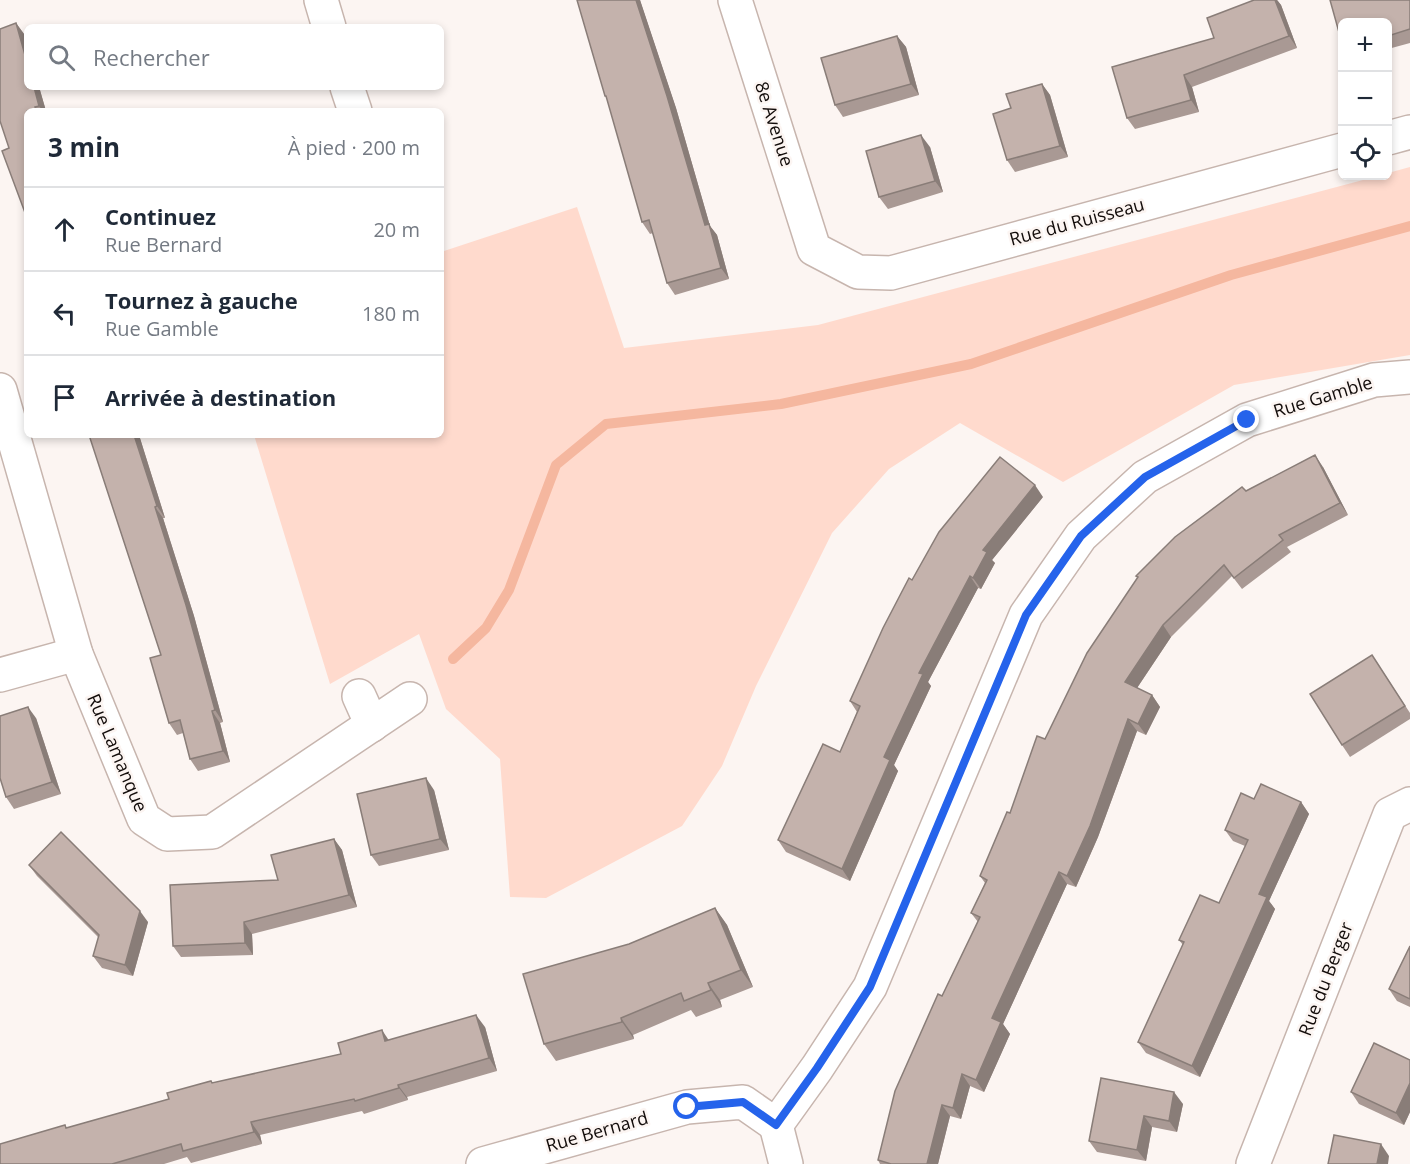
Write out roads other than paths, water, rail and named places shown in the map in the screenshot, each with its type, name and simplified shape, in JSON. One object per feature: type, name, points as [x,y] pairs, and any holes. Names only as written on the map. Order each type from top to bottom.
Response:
[{"type":"street","points":[[321,0],[328,24]]},
{"type":"street","name":"8e Avenue","points":[[735,0],[814,249]]},
{"type":"street","points":[[348,90],[354,108]]},
{"type":"street","points":[[1392,137],[1410,132]]},
{"type":"street","name":"Rue du Ruisseau","points":[[814,249],[858,272],[891,273],[1338,151]]},
{"type":"street","name":"Rue Gamble","points":[[776,1125],[870,987],[1026,615],[1081,536],[1145,477],[1247,420],[1374,380],[1410,377]]},
{"type":"street","name":"Rue Lamanque","points":[[0,390],[76,654],[144,819],[167,834],[212,832],[366,711],[410,699]]},
{"type":"street","points":[[0,675],[76,654]]},
{"type":"street","name":"Rue du Berger","points":[[1253,1164],[1390,814],[1410,804]]},
{"type":"street","name":"Rue Bernard","points":[[483,1164],[687,1107],[743,1102],[776,1125]]},
{"type":"street","points":[[776,1125],[786,1164]]},
{"type":"waterway","points":[[453,659],[486,628],[509,590],[556,465],[606,424],[781,404],[971,364],[1231,275],[1410,226]]}]
